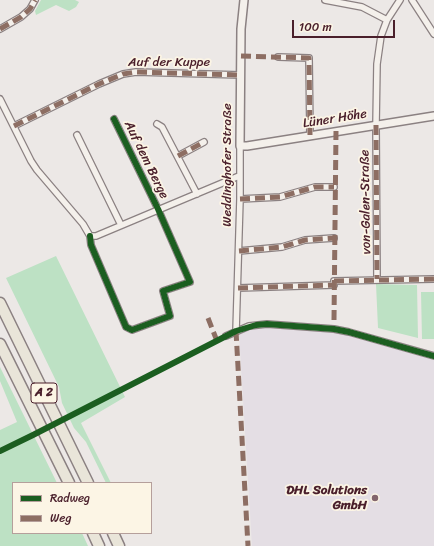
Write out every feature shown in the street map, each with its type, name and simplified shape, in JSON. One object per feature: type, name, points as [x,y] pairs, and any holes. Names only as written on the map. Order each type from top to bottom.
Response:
[{"type":"highway","name":"A 2","points":[[0,303],[88,482]]},
{"type":"highway","name":"A 2","points":[[0,344],[68,482]]},
{"type":"highway","points":[[94,534],[100,546]]},
{"type":"highway","points":[[113,534],[119,546]]},
{"type":"street","points":[[0,30],[21,17],[30,9],[35,0]]},
{"type":"street","name":"Weddinghofer Straße","points":[[236,331],[240,199],[241,29],[244,0]]},
{"type":"street","points":[[325,0],[362,7],[387,20]]},
{"type":"street","name":"von-Galen-Straße","points":[[377,280],[377,64],[381,36],[387,20],[400,0]]},
{"type":"street","points":[[412,0],[434,34]]},
{"type":"street","points":[[278,57],[309,58],[310,135]]},
{"type":"street","name":"Auf der Kuppe","points":[[14,126],[99,84],[124,74],[136,72],[241,75]]},
{"type":"street","points":[[0,99],[37,170],[83,224],[90,236],[91,245],[126,327],[132,330],[170,316],[163,291],[190,282],[158,210]]},
{"type":"street","name":"Lüner Höhe","points":[[240,146],[434,116]]},
{"type":"street","name":"Auf dem Berge","points":[[114,120],[158,210]]},
{"type":"street","name":"Auf dem Berge","points":[[157,124],[162,127],[197,194]]},
{"type":"street","points":[[77,136],[122,225]]},
{"type":"street","points":[[178,156],[204,142]]},
{"type":"street","name":"Auf dem Berge","points":[[90,236],[96,236],[240,176]]},
{"type":"street","points":[[240,199],[280,197],[315,187],[334,187]]},
{"type":"street","points":[[239,251],[282,247],[305,240],[334,238]]},
{"type":"street","points":[[238,288],[377,280],[434,279]]},
{"type":"street","points":[[226,336],[249,326],[267,324],[334,329],[434,356]]},
{"type":"shaded area","points":[[265,325],[340,332],[434,360],[434,546],[252,546],[239,334],[253,327]]},
{"type":"green space","points":[[41,0],[75,0],[79,2],[76,7],[69,11],[56,5],[36,15],[35,11]]},
{"type":"green space","points":[[56,256],[125,397],[81,423],[110,482],[106,482],[86,442],[74,428],[62,403],[59,387],[6,278]]},
{"type":"green space","points":[[376,284],[417,285],[418,338],[378,328]]},
{"type":"green space","points":[[421,292],[434,292],[434,339],[422,339]]},
{"type":"green space","points":[[0,367],[57,482],[12,482],[12,534],[82,534],[88,546],[0,546],[0,430],[17,422],[0,381]]},
{"type":"marked path","points":[[0,29],[21,17],[30,9],[35,0]]},
{"type":"marked path","points":[[241,56],[309,58],[310,135]]},
{"type":"marked path","points":[[14,126],[99,84],[123,74],[136,72],[241,75]]},
{"type":"marked path","points":[[376,125],[377,279]]},
{"type":"marked path","points":[[334,320],[336,131]]},
{"type":"marked path","points":[[178,156],[204,142]]},
{"type":"marked path","points":[[240,199],[280,197],[315,187],[334,187]]},
{"type":"marked path","points":[[239,251],[282,247],[305,240],[334,238]]},
{"type":"marked path","points":[[334,281],[434,279]]},
{"type":"marked path","points":[[238,288],[334,285]]},
{"type":"marked path","points":[[208,318],[217,341]]},
{"type":"marked path","points":[[236,331],[248,546]]},
{"type":"cycle path","points":[[90,236],[91,245],[126,327],[132,330],[170,316],[163,291],[190,282],[158,209],[114,119]]},
{"type":"cycle path","points":[[0,451],[236,331],[256,325],[267,324],[334,329],[434,356]]},
{"type":"place","name":"DHL Solutions GmbH","points":[[375,498]]}]
